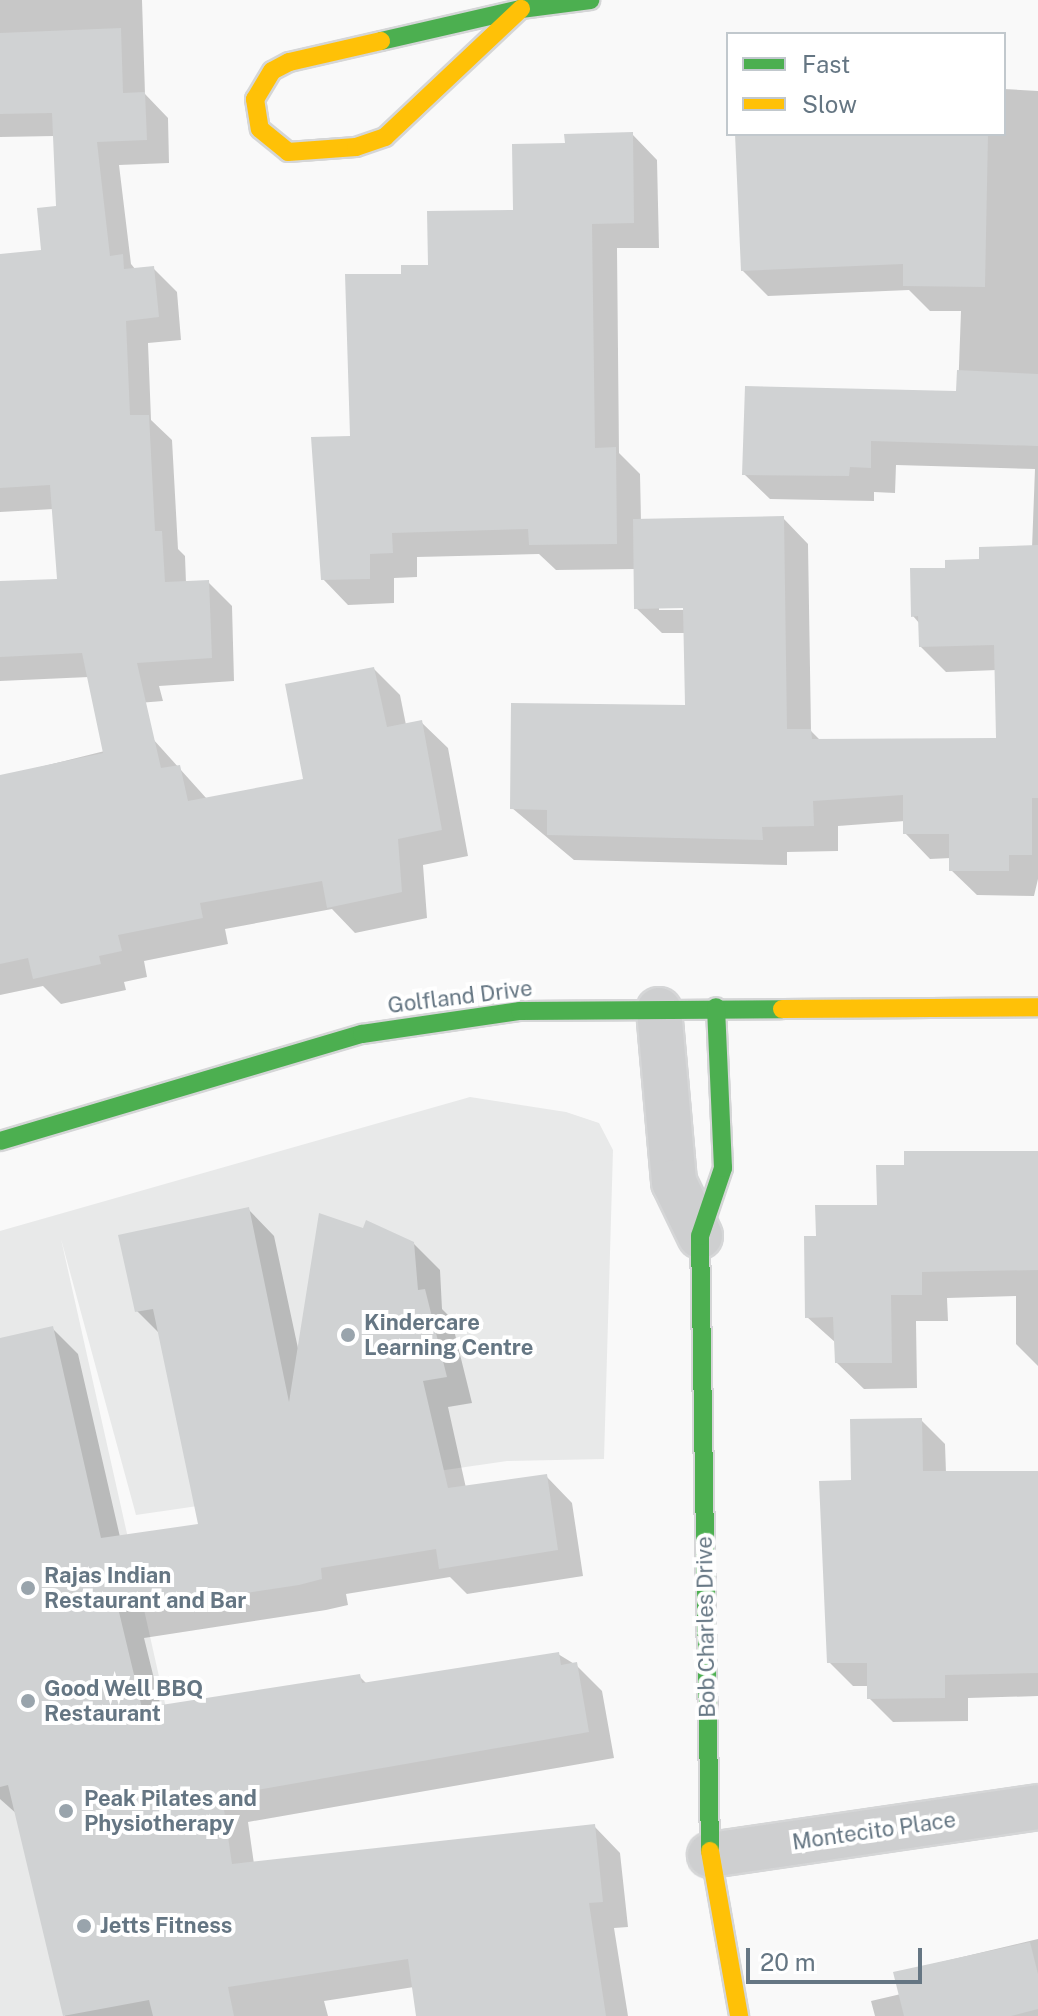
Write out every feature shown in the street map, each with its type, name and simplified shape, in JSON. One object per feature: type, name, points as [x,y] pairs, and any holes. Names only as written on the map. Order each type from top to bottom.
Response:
[{"type":"street","points":[[521,9],[385,137],[356,147],[288,152],[260,129],[255,99],[272,71],[289,62],[521,9],[590,0]]},
{"type":"street","name":"Golfland Drive","points":[[0,1141],[362,1034],[520,1011],[716,1007],[1038,1007]]},
{"type":"street","name":"Bob Charles Drive","points":[[716,1007],[723,1168],[700,1236],[710,1855],[739,2016]]},
{"type":"street","name":"Bob Charles Drive","points":[[659,1010],[674,1182],[700,1236]]},
{"type":"street","name":"Montecito Place","points":[[710,1855],[1038,1807]]},
{"type":"shaded area","name":"Kindercare Learning Centre","points":[[470,1097],[566,1112],[599,1123],[613,1150],[604,1459],[507,1461],[136,1515],[61,1239],[227,1980],[164,2016],[0,2016],[0,1231]]},
{"type":"building","points":[[121,28],[123,93],[145,92],[147,140],[97,142],[110,256],[123,254],[124,269],[154,266],[159,317],[126,321],[130,415],[149,415],[155,531],[162,531],[165,582],[209,580],[212,658],[137,663],[161,768],[180,765],[188,801],[303,779],[285,684],[374,667],[387,727],[422,720],[442,830],[398,839],[402,892],[327,908],[322,881],[200,903],[203,918],[118,935],[122,951],[99,956],[101,964],[33,979],[28,958],[0,964],[0,775],[103,753],[82,653],[0,657],[0,581],[57,579],[50,485],[0,488],[0,254],[41,250],[37,208],[56,206],[52,113],[0,114],[0,33]]},
{"type":"building","points":[[633,132],[634,223],[592,224],[595,448],[616,447],[617,544],[529,545],[528,529],[392,533],[393,553],[370,554],[370,579],[321,580],[311,437],[350,436],[345,274],[401,274],[401,265],[428,265],[427,211],[513,210],[512,144],[565,143],[564,134]]},
{"type":"building","points":[[735,136],[988,136],[985,287],[903,286],[903,264],[741,271]]},
{"type":"building","points":[[957,370],[1038,374],[1038,446],[871,441],[871,468],[850,467],[849,476],[742,475],[745,386],[956,391]]},
{"type":"building","points":[[784,516],[787,729],[811,729],[812,739],[996,738],[994,645],[919,647],[918,616],[911,617],[910,568],[945,568],[945,560],[979,559],[979,547],[1038,545],[1038,798],[1032,798],[1032,855],[1009,855],[1009,871],[949,871],[949,834],[903,834],[903,795],[813,801],[814,826],[762,827],[763,840],[547,835],[547,810],[510,809],[511,703],[685,705],[683,608],[634,609],[633,519]]},
{"type":"building","points":[[904,1151],[1038,1151],[1038,1270],[922,1272],[922,1295],[891,1295],[892,1363],[835,1363],[833,1317],[805,1318],[804,1236],[816,1236],[815,1205],[877,1205],[876,1165],[904,1165]]},
{"type":"building","points":[[249,1207],[289,1402],[319,1213],[363,1228],[366,1220],[414,1242],[418,1290],[425,1289],[447,1377],[423,1381],[448,1488],[547,1474],[558,1550],[439,1569],[436,1549],[321,1568],[322,1579],[299,1585],[119,1612],[142,1708],[360,1674],[362,1683],[559,1652],[561,1665],[577,1662],[589,1732],[222,1796],[232,1864],[595,1824],[603,1902],[589,1903],[606,2016],[416,2016],[408,1959],[228,1987],[234,2016],[153,2016],[149,2000],[63,2016],[8,1785],[0,1787],[0,1338],[53,1326],[101,1538],[198,1524],[153,1309],[135,1312],[118,1235]]},
{"type":"building","points":[[922,1418],[923,1471],[1038,1471],[1038,1673],[945,1675],[945,1698],[867,1699],[867,1663],[827,1663],[819,1481],[851,1480],[850,1419]]},
{"type":"building","points":[[1030,1942],[1038,1974],[1038,2009],[1011,2016],[904,2016],[893,1972]]},
{"type":"traffic: fast","points":[[381,41],[521,9],[590,0]]},
{"type":"traffic: fast","points":[[710,1851],[700,1236],[723,1168],[716,1007]]},
{"type":"traffic: fast","points":[[0,1141],[362,1034],[520,1011],[782,1009]]},
{"type":"traffic: slow","points":[[381,41],[289,62],[272,71],[255,99],[260,129],[288,152],[356,147],[385,137],[521,9]]},
{"type":"traffic: slow","points":[[782,1009],[1038,1007]]},
{"type":"traffic: slow","points":[[710,1851],[739,2016]]},
{"type":"place","name":"Kindercare Learning Centre","points":[[348,1335]]},
{"type":"place","name":"Rajas Indian Restaurant and Bar","points":[[28,1588]]},
{"type":"place","name":"Good Well BBQ Restaurant","points":[[28,1701]]},
{"type":"place","name":"Peak Pilates and Physiotherapy","points":[[66,1811]]},
{"type":"place","name":"Jetts Fitness","points":[[84,1926]]}]
